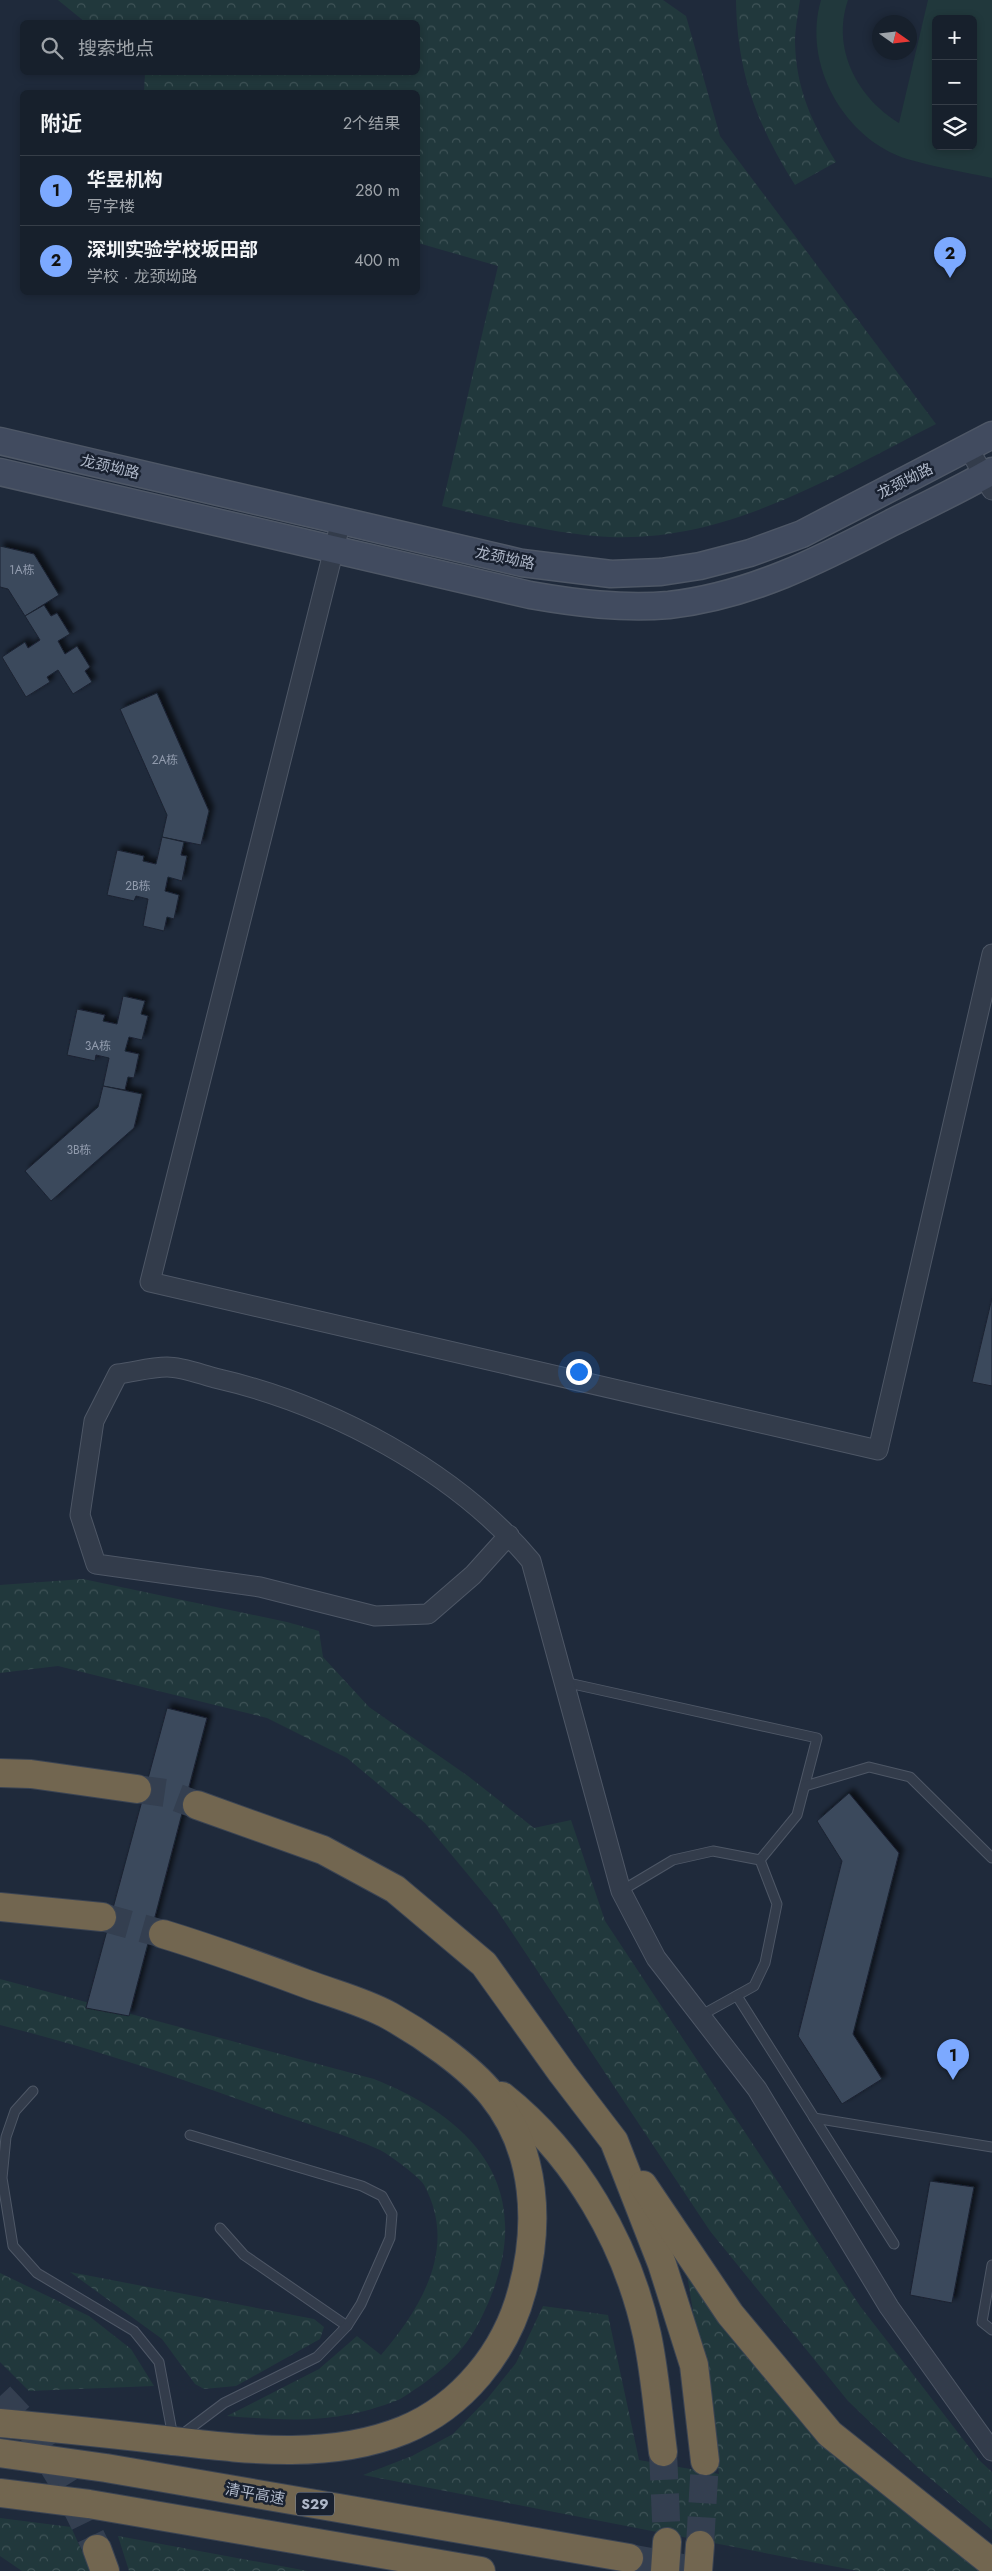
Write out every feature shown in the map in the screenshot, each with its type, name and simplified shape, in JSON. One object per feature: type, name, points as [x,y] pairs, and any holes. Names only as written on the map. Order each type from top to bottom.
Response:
[{"type":"highway","points":[[0,1773],[31,1774],[137,1789]]},
{"type":"highway","points":[[0,1780],[31,1774]]},
{"type":"highway","points":[[197,1804],[323,1850],[395,1889],[484,1964],[562,2073],[614,2141],[730,2314],[830,2434],[992,2563]]},
{"type":"highway","points":[[0,1907],[102,1917]]},
{"type":"highway","points":[[163,1934],[229,1954],[389,2015],[468,2069],[520,2111],[548,2139],[578,2176],[606,2223],[629,2274],[647,2335],[663,2452]]},
{"type":"highway","points":[[0,2423],[261,2451],[325,2448],[361,2442],[403,2430],[428,2417],[456,2397],[483,2371],[504,2338],[518,2306],[530,2264],[534,2211],[527,2169],[513,2130],[494,2097],[468,2069]]},
{"type":"highway","points":[[614,2141],[662,2264],[694,2365],[705,2461]]},
{"type":"highway","name":"清平高速","points":[[0,2453],[116,2470],[628,2558]]},
{"type":"highway","points":[[0,2493],[89,2504],[481,2571]]},
{"type":"highway","points":[[665,2571],[666,2542]]},
{"type":"main road","name":"龙颈坳路","points":[[0,441],[522,563],[611,574],[661,572],[700,566],[750,553],[802,534],[969,449],[992,435]]},
{"type":"main road","name":"龙颈坳路","points":[[0,472],[530,595],[576,603],[618,606],[669,605],[708,598],[757,585],[810,566],[989,479]]},
{"type":"street","points":[[969,449],[989,479]]},
{"type":"street","points":[[341,521],[150,1282],[878,1450],[992,954]]},
{"type":"street","points":[[509,1535],[473,1576],[428,1614],[375,1616],[260,1587],[96,1564],[80,1515],[94,1421],[118,1374],[168,1367],[243,1384],[316,1410],[385,1444],[450,1486],[509,1535],[531,1561],[620,1891],[656,1958],[757,2089],[889,2307],[992,2451]]},
{"type":"lane","points":[[564,1682],[817,1738],[797,1815],[760,1860]]},
{"type":"lane","points":[[804,1786],[869,1767],[910,1777],[992,1858]]},
{"type":"lane","points":[[620,1891],[673,1860],[681,1858],[713,1851],[760,1860]]},
{"type":"lane","points":[[700,2016],[754,1986],[766,1963],[777,1904],[760,1860]]},
{"type":"lane","points":[[737,1996],[894,2244]]},
{"type":"lane","points":[[33,2091],[15,2111],[6,2137],[2,2178],[14,2246],[36,2273],[134,2331],[159,2362],[174,2441],[224,2403],[317,2357],[347,2326],[361,2304],[390,2238],[392,2214],[382,2196],[362,2186],[190,2135]]},
{"type":"lane","points":[[814,2118],[992,2147]]},
{"type":"lane","points":[[220,2228],[244,2255],[347,2326]]},
{"type":"lane","points":[[992,2265],[982,2322],[992,2330]]},
{"type":"green space","points":[[58,0],[663,0],[686,16],[720,136],[936,424],[780,502],[739,517],[697,529],[654,536],[610,537],[568,533],[442,506],[498,266],[420,244],[420,90],[144,90],[145,75],[420,75],[420,20],[83,20]]},
{"type":"green space","points":[[736,0],[800,0],[795,42],[798,75],[813,119],[836,162],[795,185],[770,141],[752,97],[740,51]]},
{"type":"green space","points":[[821,0],[848,0],[843,36],[846,54],[852,70],[860,86],[871,100],[884,113],[899,123],[914,60],[917,60],[917,47],[928,0],[992,0],[992,178],[907,159],[884,149],[864,135],[847,117],[833,96],[823,73],[818,49],[817,24]]},
{"type":"green space","points":[[83,1579],[287,1622],[319,1631],[323,1657],[369,1707],[468,1776],[534,1828],[571,1820],[605,1921],[860,2306],[980,2461],[992,2472],[992,2530],[919,2469],[848,2401],[710,2231],[495,1907],[425,1823],[347,1758],[267,1718],[58,1666],[0,1673],[0,1585]]},
{"type":"green space","points":[[0,1979],[374,2079],[412,2097],[444,2117],[471,2141],[490,2168],[502,2198],[505,2231],[500,2269],[485,2310],[466,2344],[450,2362],[420,2386],[401,2399],[376,2408],[334,2417],[314,2419],[227,2416],[319,2369],[357,2336],[381,2355],[410,2317],[431,2275],[436,2253],[437,2231],[434,2208],[424,2185],[410,2171],[384,2152],[353,2139],[136,2064],[0,2025]]},
{"type":"green space","points":[[682,2243],[752,2341],[992,2571],[858,2571],[363,2475],[412,2456],[453,2434],[487,2399],[516,2363],[543,2306],[608,2315],[639,2460],[719,2474]]},
{"type":"green space","points":[[70,2272],[314,2319],[324,2327],[320,2339],[236,2386],[204,2389],[195,2384],[162,2339]]},
{"type":"green space","points":[[0,2273],[89,2316],[131,2349],[154,2386],[29,2391],[0,2362]]},
{"type":"green space","points":[[0,2518],[71,2527],[91,2571],[22,2571],[0,2556]]},
{"type":"green space","points":[[118,2536],[308,2571],[129,2571]]},
{"type":"building","points":[[0,546],[34,554],[59,595],[25,616],[8,589],[0,587]]},
{"type":"building","points":[[44,605],[51,616],[57,613],[70,634],[58,641],[65,654],[77,646],[90,667],[85,671],[92,682],[73,694],[58,670],[47,677],[50,682],[26,697],[2,657],[25,642],[28,648],[40,640],[25,616]]},
{"type":"building","points":[[157,693],[209,811],[201,845],[162,837],[167,815],[120,709]]},
{"type":"building","points":[[162,837],[184,842],[181,855],[187,856],[182,881],[168,877],[165,891],[179,895],[174,919],[167,917],[164,931],[143,926],[148,899],[136,896],[134,901],[107,895],[117,850],[144,856],[143,861],[156,864]]},
{"type":"building","points":[[123,996],[145,1001],[141,1014],[148,1016],[142,1040],[129,1037],[125,1051],[139,1054],[134,1078],[128,1077],[125,1090],[103,1086],[109,1058],[96,1055],[95,1061],[67,1055],[77,1009],[105,1015],[103,1021],[117,1024]]},
{"type":"building","points":[[103,1086],[142,1094],[134,1128],[51,1201],[25,1171],[98,1107]]},
{"type":"building","points":[[992,1298],[992,1386],[972,1382]]},
{"type":"building","points":[[167,1708],[207,1718],[129,2016],[86,2008]]},
{"type":"building","points":[[849,1793],[899,1853],[853,2034],[882,2079],[842,2104],[798,2036],[842,1861],[817,1821]]},
{"type":"building","points":[[930,2181],[974,2187],[952,2303],[910,2295]]},
{"type":"tunnel","points":[[137,1789],[165,1793],[197,1805]]},
{"type":"tunnel","points":[[102,1917],[163,1934]]},
{"type":"tunnel","points":[[0,2396],[30,2428],[68,2490],[97,2549]]},
{"type":"tunnel","points":[[663,2452],[667,2542]]},
{"type":"tunnel","points":[[700,2545],[705,2461]]},
{"type":"tunnel","points":[[629,2558],[699,2571]]},
{"type":"place","name":"深圳实验学校坂田部","points":[[950,278]]},
{"type":"place","name":"华昱机构","points":[[953,2080]]}]
